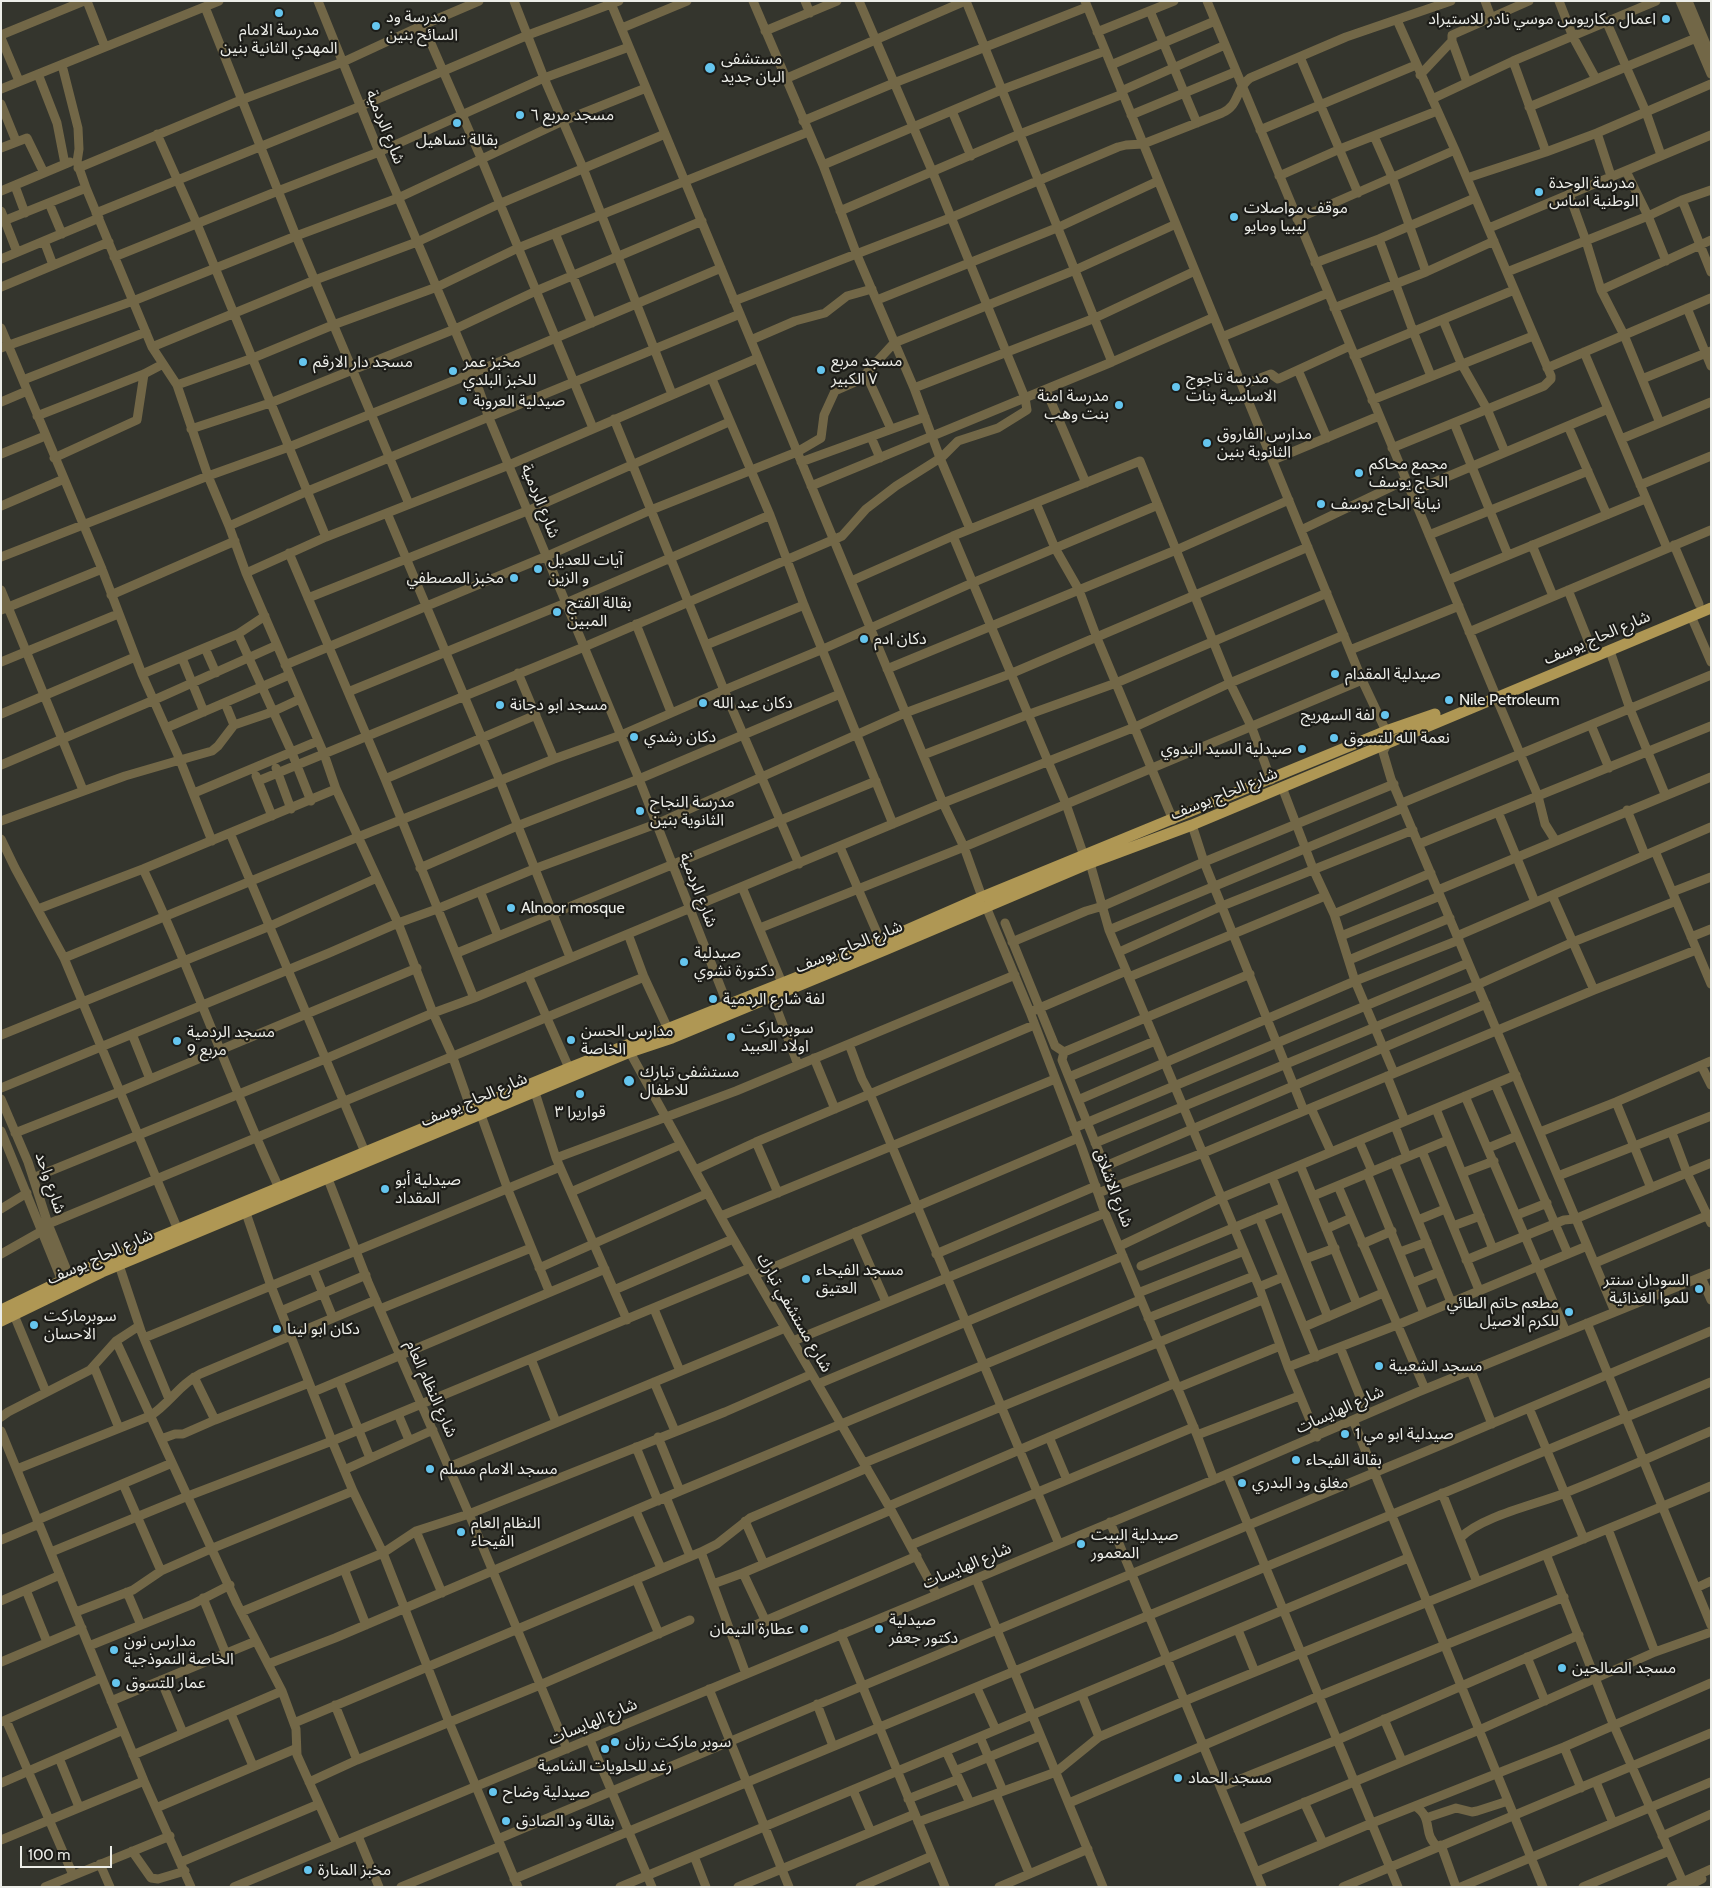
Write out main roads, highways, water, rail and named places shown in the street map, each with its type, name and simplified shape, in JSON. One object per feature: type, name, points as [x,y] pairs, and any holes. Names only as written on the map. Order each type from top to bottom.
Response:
[{"type":"main road","name":"شارع الحاج يوسف","points":[[1495,694],[1711,599]]},
{"type":"main road","name":"شارع الحاج يوسف","points":[[533,1088],[569,1068],[628,1049],[672,1038],[782,983],[1087,860],[1173,820],[1271,780],[1610,651],[1711,608]]},
{"type":"main road","name":"شارع الحاج يوسف","points":[[1087,860],[1192,825],[1282,787],[1387,737]]},
{"type":"main road","name":"شارع الحاج يوسف","points":[[1,1310],[67,1283],[119,1265],[246,1213],[533,1088],[628,1049],[668,1029],[772,996],[984,902]]},
{"type":"main road","name":"شارع الحاج يوسف","points":[[1,1321],[14,1315],[100,1262],[365,1152],[475,1114]]},
{"type":"place","name":"مدرسة الامام المهدي الثانية بنين","points":[[279,13]]},
{"type":"place","name":"اعمال مكاريوس موسي نادر للاستيراد","points":[[1666,19]]},
{"type":"place","name":"مدرسة ود السائح بنين","points":[[376,26]]},
{"type":"place","name":"مستشفى البان جديد","points":[[710,68]]},
{"type":"place","name":"مسجد مربع ٦","points":[[520,115]]},
{"type":"place","name":"بقالة تساهيل","points":[[457,123]]},
{"type":"place","name":"مدرسة الوحدة الوطنية اساس","points":[[1539,192]]},
{"type":"place","name":"موقف مواصلات ليبيا ومايو","points":[[1234,217]]},
{"type":"place","name":"مسجد دار الارقم","points":[[303,362]]},
{"type":"place","name":"مسجد مربع ٧ الكبير","points":[[821,370]]},
{"type":"place","name":"مخبز عمر للخبز البلدي","points":[[453,371]]},
{"type":"place","name":"مدرسة تاجوج الاساسية بنات","points":[[1176,387]]},
{"type":"place","name":"صيدلية العروبة","points":[[463,401]]},
{"type":"place","name":"مدرسة امنة بنت وهب","points":[[1119,405]]},
{"type":"place","name":"مدارس الفاروق الثانوية بنين","points":[[1207,443]]},
{"type":"place","name":"مجمع محاكم الحاج يوسف","points":[[1359,473]]},
{"type":"place","name":"نيابة الحاج يوسف","points":[[1321,504]]},
{"type":"place","name":"آيات للعديل و الزين","points":[[538,569]]},
{"type":"place","name":"مخبز المصطفي","points":[[514,578]]},
{"type":"place","name":"بقالة الفتح المبين","points":[[557,612]]},
{"type":"place","name":"دكان ادم","points":[[864,639]]},
{"type":"place","name":"صيدلية المقدام","points":[[1335,674]]},
{"type":"place","name":"Nile Petroleum","points":[[1449,700]]},
{"type":"place","name":"دكان عبد الله","points":[[703,703]]},
{"type":"place","name":"مسجد ابو دجانة","points":[[500,705]]},
{"type":"place","name":"لفة السهريج","points":[[1385,715]]},
{"type":"place","name":"دكان رشدي","points":[[634,737]]},
{"type":"place","name":"نعمة الله للتسوق","points":[[1334,738]]},
{"type":"place","name":"صيدلية السيد البدوي","points":[[1302,749]]},
{"type":"place","name":"مدرسة النجاح الثانوية بنين","points":[[640,811]]},
{"type":"place","name":"Alnoor mosque","points":[[511,908]]},
{"type":"place","name":"صيدلية دكتورة نشوي","points":[[684,962]]},
{"type":"place","name":"لفة شارع الردمية","points":[[713,999]]},
{"type":"place","name":"سوبرماركت اولاد العبيد","points":[[731,1037]]},
{"type":"place","name":"مدارس الحسن الخاصة","points":[[571,1040]]},
{"type":"place","name":"مسجد الردمية مربع 9","points":[[177,1041]]},
{"type":"place","name":"مستشفى تبارك للاطفال","points":[[629,1081]]},
{"type":"place","name":"قواريرا ٣","points":[[580,1094]]},
{"type":"place","name":"صيدلية أبو المقداد","points":[[385,1189]]},
{"type":"place","name":"مسجد الفيحاء العتيق","points":[[806,1279]]},
{"type":"place","name":"السودان سنتر للموا الغذائية","points":[[1699,1289]]},
{"type":"place","name":"مطعم حاتم الطائي للكرم الاصيل","points":[[1569,1312]]},
{"type":"place","name":"سوبرماركت الاحسان","points":[[34,1325]]},
{"type":"place","name":"دكان ابو لينا","points":[[277,1329]]},
{"type":"place","name":"مسجد الشعبية","points":[[1379,1366]]},
{"type":"place","name":"صيدلية ابو مي 1","points":[[1345,1434]]},
{"type":"place","name":"بقالة الفيحاء","points":[[1296,1460]]},
{"type":"place","name":"مسجد الامام مسلم","points":[[430,1469]]},
{"type":"place","name":"مغلق ود البدري","points":[[1242,1483]]},
{"type":"place","name":"النظام العام الفيحاء","points":[[461,1532]]},
{"type":"place","name":"صيدلية البيت المعمور","points":[[1081,1544]]},
{"type":"place","name":"عطارة التيمان","points":[[804,1629]]},
{"type":"place","name":"صيدلية دكتور جعفر","points":[[879,1629]]},
{"type":"place","name":"مدارس نون الخاصة النموذجية","points":[[114,1650]]},
{"type":"place","name":"مسجد الصالحين","points":[[1562,1668]]},
{"type":"place","name":"عمار للتسوق","points":[[116,1683]]},
{"type":"place","name":"سوبر ماركت رزان","points":[[615,1742]]},
{"type":"place","name":"رغد للحلويات الشامية","points":[[605,1749]]},
{"type":"place","name":"مسجد الحماد","points":[[1178,1778]]},
{"type":"place","name":"صيدلية وضاح","points":[[493,1792]]},
{"type":"place","name":"بقالة ود الصادق","points":[[506,1821]]},
{"type":"place","name":"مخبز المنارة","points":[[308,1870]]}]
